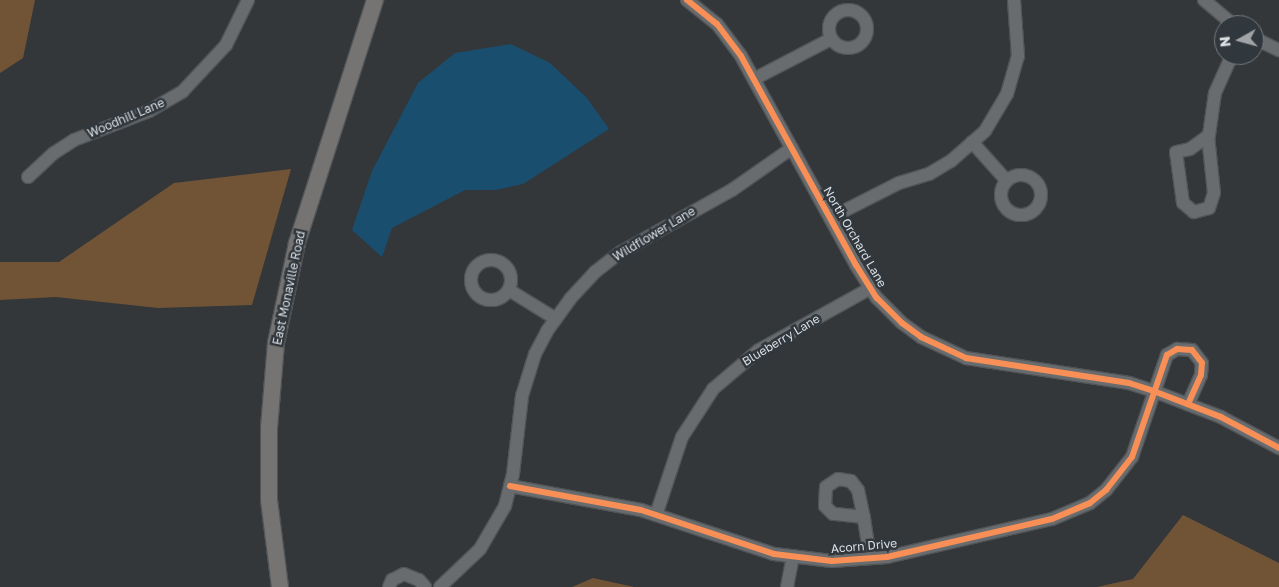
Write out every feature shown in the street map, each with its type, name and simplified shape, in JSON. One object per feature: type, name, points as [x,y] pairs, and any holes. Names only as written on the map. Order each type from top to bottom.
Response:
[{"type":"main road","name":"East Monaville Road","points":[[280,587],[269,500],[269,428],[276,344],[297,243],[375,0]]},
{"type":"street","name":"Woodhill Lane","points":[[28,178],[54,153],[74,140],[149,111],[183,91],[226,45],[248,0]]},
{"type":"street","name":"North Orchard Lane","points":[[687,0],[717,24],[754,79],[830,218],[871,288],[902,323],[921,337],[966,358],[1129,383],[1188,404],[1279,448]]},
{"type":"street","points":[[830,218],[899,183],[929,174],[951,161],[985,131],[999,111],[1013,77],[1018,37],[1014,0]]},
{"type":"street","points":[[1204,0],[1222,15]]},
{"type":"street","points":[[754,79],[831,39]]},
{"type":"street","points":[[1264,43],[1279,50]]},
{"type":"street","points":[[1208,136],[1190,149],[1176,152],[1183,203],[1194,212],[1209,208],[1214,193],[1208,136],[1215,93],[1228,65]]},
{"type":"street","points":[[972,142],[1007,181]]},
{"type":"street","name":"Wildflower Lane","points":[[440,587],[480,549],[494,529],[510,486],[522,396],[535,354],[556,319],[595,272],[621,252],[732,190],[792,148]]},
{"type":"street","name":"Blueberry Lane","points":[[656,515],[682,437],[713,390],[759,350],[871,288]]},
{"type":"street","points":[[509,290],[556,319]]},
{"type":"street","name":"Acorn Drive","points":[[510,486],[656,515],[745,545],[793,557],[832,560],[870,558],[920,550],[1052,519],[1090,503],[1106,490],[1132,458],[1167,355],[1177,349],[1192,350],[1202,363],[1201,374],[1188,404]]},
{"type":"street","points":[[864,517],[870,558]]},
{"type":"street","points":[[788,587],[793,557]]},
{"type":"street","points":[[389,587],[392,580],[404,574],[419,580],[425,587]]},
{"type":"shaded area","points":[[0,0],[35,0],[23,58],[0,73]]},
{"type":"shaded area","points":[[291,169],[252,305],[158,308],[56,297],[0,300],[0,262],[59,262],[174,183]]},
{"type":"shaded area","points":[[1183,515],[1279,563],[1279,587],[1097,587],[1133,579]]},
{"type":"shaded area","points":[[593,578],[634,587],[572,587]]},
{"type":"water","points":[[511,44],[550,63],[587,98],[609,129],[523,184],[496,190],[465,190],[392,228],[382,257],[352,230],[372,171],[418,83],[455,53]]},
{"type":"cycle path","points":[[687,0],[717,24],[741,56],[856,265],[877,298],[902,323],[921,337],[966,358],[1129,383],[1221,417],[1279,448]]},
{"type":"cycle path","points":[[510,486],[641,510],[774,554],[832,561],[887,557],[1052,519],[1090,503],[1106,490],[1132,457],[1167,355],[1177,349],[1192,350],[1202,363],[1201,375],[1188,404]]}]
